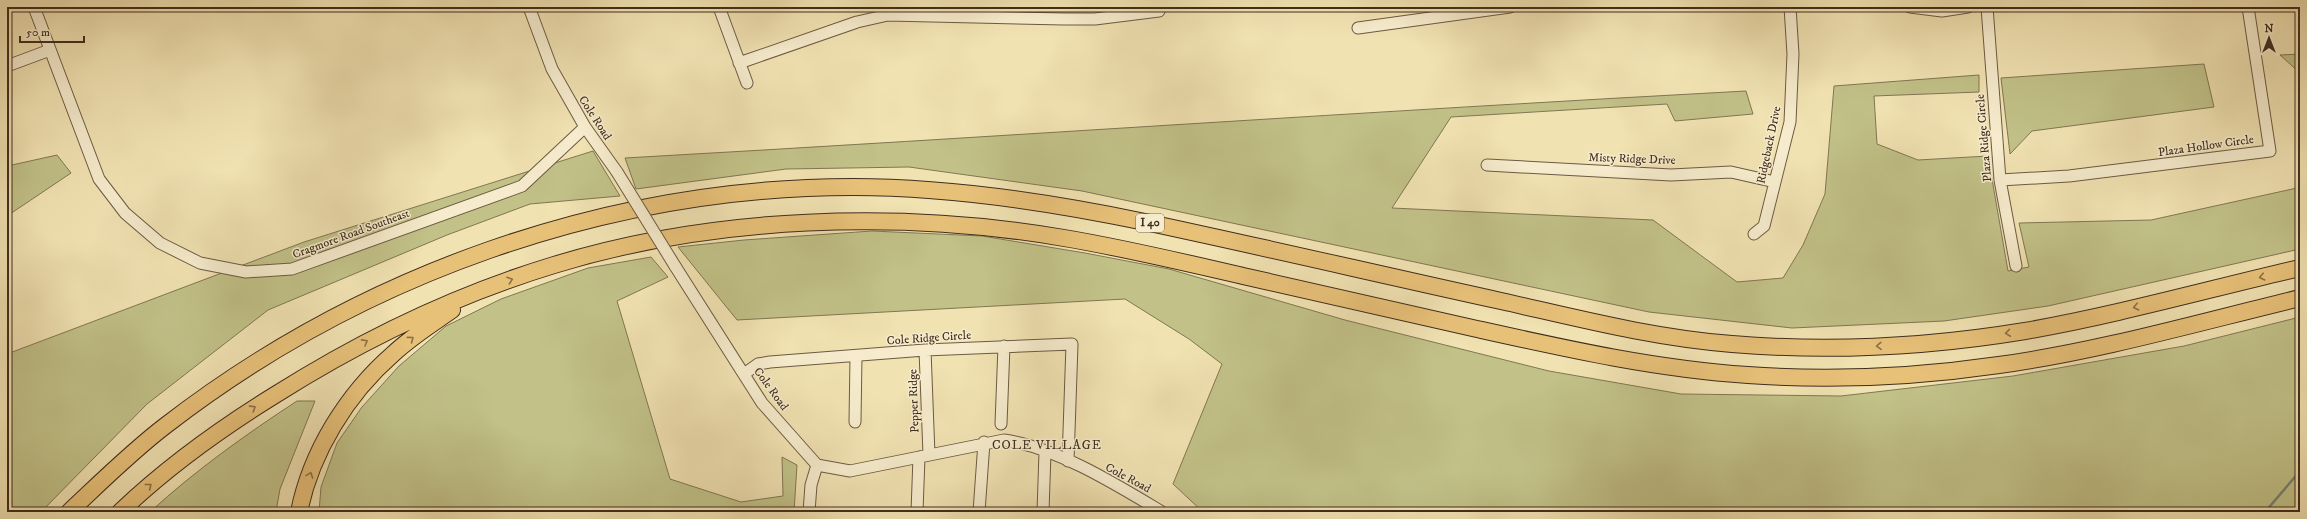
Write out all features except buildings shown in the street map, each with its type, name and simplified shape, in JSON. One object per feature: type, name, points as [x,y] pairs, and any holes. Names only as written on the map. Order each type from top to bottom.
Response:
[{"type":"highway","name":"I 40","points":[[68,512],[164,427],[223,384],[280,347],[370,298],[492,248],[562,227],[658,206],[756,192],[852,187],[948,191],[1044,202],[1142,221],[1633,331],[1729,344],[1828,348],[1929,344],[2026,330],[2300,268]]},
{"type":"highway","points":[[120,512],[185,456],[241,416],[308,374],[377,335],[480,290],[555,264],[622,247],[700,233],[786,225],[877,221],[970,225],[1063,237],[1154,256],[1583,353],[1665,367],[1748,376],[1833,378],[1918,375],[2003,364],[2090,348],[2300,298]]},
{"type":"highway","points":[[299,512],[307,483],[325,439],[355,394],[392,354],[480,290]]},
{"type":"street","name":"Cragmore Road Southeast","points":[[34,7],[99,179],[125,213],[160,243],[200,263],[246,272],[292,269],[522,186],[585,127]]},
{"type":"street","name":"Cole Road","points":[[529,7],[552,69],[585,127],[617,172],[762,403],[817,465],[850,471],[984,442],[1004,440],[1024,443],[1068,461],[1142,507],[1162,512]]},
{"type":"street","points":[[719,7],[747,84]]},
{"type":"street","points":[[1358,28],[1510,7]]},
{"type":"street","name":"Ridgeback Drive","points":[[1754,234],[1764,226],[1785,145],[1792,96],[1790,7]]},
{"type":"street","points":[[1910,7],[1942,11],[1968,7]]},
{"type":"street","name":"Plaza Ridge Circle","points":[[1987,7],[2000,180],[2016,266]]},
{"type":"street","name":"Plaza Hollow Circle","points":[[2000,180],[2069,176],[2270,151],[2248,7]]},
{"type":"street","points":[[739,63],[857,22],[888,15],[1080,19],[1158,12]]},
{"type":"street","points":[[7,66],[50,50]]},
{"type":"street","name":"Misty Ridge Drive","points":[[1487,165],[1671,175],[1731,172],[1775,182]]},
{"type":"street","name":"Cole Ridge Circle","points":[[744,374],[758,364],[770,362],[925,350],[1072,344],[1068,461]]},
{"type":"street","points":[[1001,424],[1004,346]]},
{"type":"street","name":"Pepper Ridge","points":[[916,512],[925,454],[925,350]]},
{"type":"street","points":[[855,422],[856,356]]},
{"type":"street","points":[[979,512],[984,442]]},
{"type":"street","points":[[1043,512],[1045,452]]},
{"type":"street","points":[[809,512],[811,485],[817,465]]},
{"type":"green space","points":[[2300,54],[2300,73],[2280,55]]},
{"type":"green space","points":[[2204,64],[2214,107],[2032,131],[2010,154],[2001,78]]},
{"type":"green space","points":[[1979,75],[1979,92],[1874,96],[1877,144],[1918,160],[1988,156],[2008,271],[2029,267],[2019,223],[2151,220],[2297,188],[2300,161],[2300,249],[2048,306],[1944,321],[1792,328],[1649,312],[1082,191],[909,167],[786,169],[636,189],[625,158],[1746,91],[1753,114],[1675,121],[1667,104],[1451,117],[1392,208],[1653,220],[1737,282],[1783,278],[1803,245],[1825,194],[1834,86]]},
{"type":"green space","points":[[593,151],[620,196],[530,204],[447,235],[268,310],[147,404],[41,512],[7,512],[7,354],[304,242]]},
{"type":"green space","points":[[57,155],[71,173],[7,216],[7,163],[12,165]]},
{"type":"green space","points":[[872,231],[982,236],[1169,269],[1345,320],[1549,371],[1681,394],[1841,396],[2013,376],[2184,346],[2300,317],[2300,512],[1203,512],[1173,484],[1222,364],[1189,339],[1125,299],[737,320],[678,247],[744,240]]},
{"type":"green space","points":[[651,257],[668,277],[617,301],[670,479],[741,502],[783,496],[782,457],[797,465],[794,512],[319,512],[321,487],[337,443],[362,407],[399,366],[446,326],[501,299],[588,268]]},
{"type":"green space","points":[[297,401],[315,401],[280,489],[276,512],[150,512],[221,454]]},
{"type":"waterway","points":[[2265,512],[2300,471]]},
{"type":"district","name":"COLE VILLAGE","points":[[1047,445]]}]
